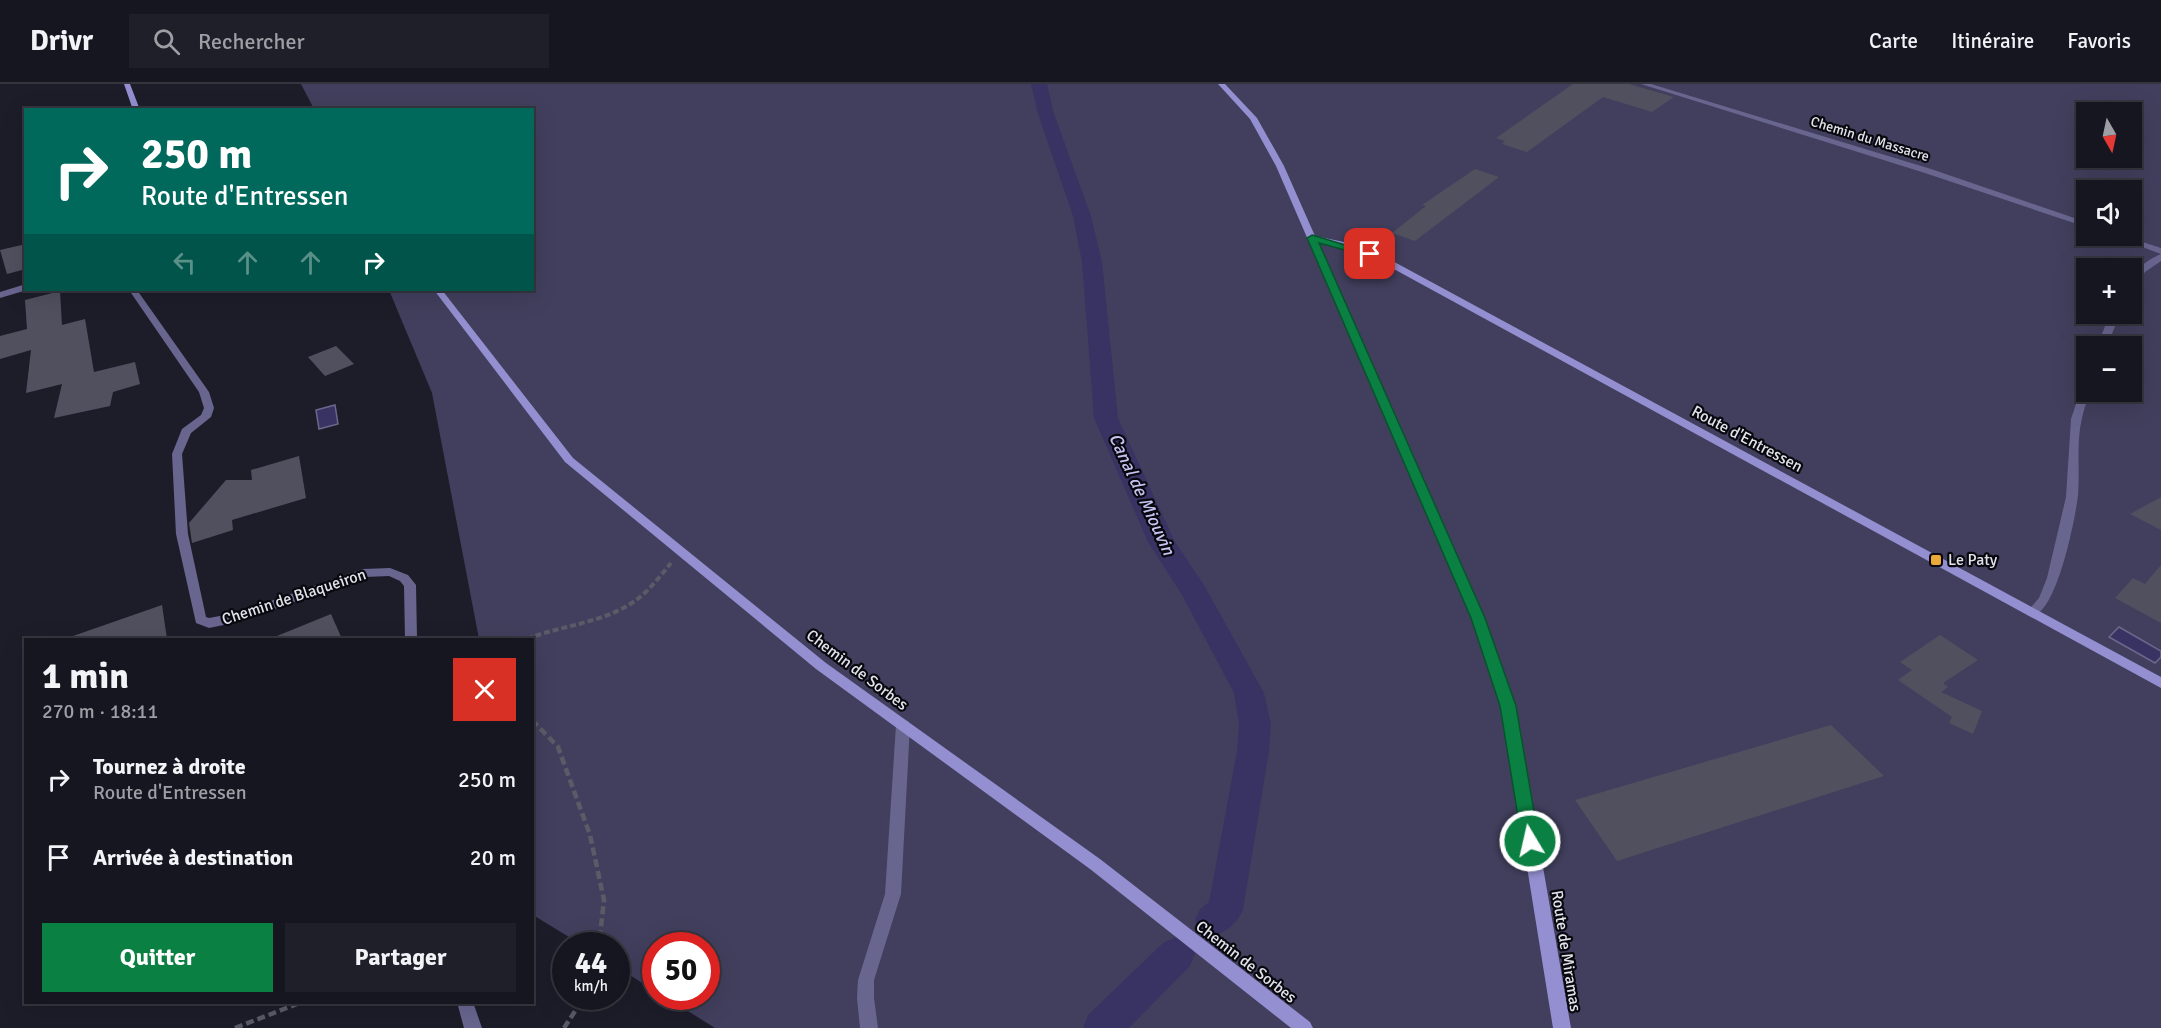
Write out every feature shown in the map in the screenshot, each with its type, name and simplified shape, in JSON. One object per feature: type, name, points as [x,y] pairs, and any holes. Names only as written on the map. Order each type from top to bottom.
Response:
[{"type":"main road","points":[[127,84],[136,108]]},
{"type":"main road","name":"Route de Miramas","points":[[1221,84],[1260,128],[1312,238],[1478,618],[1508,706],[1562,1028]]},
{"type":"main road","name":"Route d'Entressen","points":[[1312,238],[1341,244],[1384,260],[2161,683]]},
{"type":"main road","name":"Chemin de Sorbes","points":[[439,291],[569,460],[820,666],[1095,864],[1304,1028]]},
{"type":"street","name":"Chemin du Massacre","points":[[1644,84],[1928,171],[2076,222]]},
{"type":"street","points":[[2142,244],[2161,250]]},
{"type":"street","points":[[2142,269],[2161,257]]},
{"type":"street","points":[[0,295],[24,288]]},
{"type":"street","name":"Chemin de Blaqueiron","points":[[134,291],[204,392],[208,408],[206,417],[186,431],[177,454],[182,534],[200,620],[209,623],[238,617],[363,573],[384,572],[404,578],[410,585],[411,638]]},
{"type":"street","points":[[2032,612],[2044,600],[2053,578],[2072,497],[2076,419],[2082,402]]},
{"type":"street","points":[[869,1028],[865,983],[873,954],[889,917],[893,894],[903,725]]},
{"type":"street","points":[[466,1004],[473,1028]]},
{"type":"path","points":[[530,638],[599,617],[633,602],[654,584],[681,551]]},
{"type":"path","points":[[534,723],[555,741],[590,835],[604,900],[600,932]]},
{"type":"path","points":[[236,1028],[297,1004]]},
{"type":"path","points":[[564,1028],[576,1010]]},
{"type":"shaded area","points":[[301,84],[2161,84],[2161,1028],[715,1028],[686,1010],[720,1010],[720,932],[642,932],[642,983],[630,975],[630,932],[561,932],[534,916],[534,638],[479,638],[432,393],[389,291],[534,291],[534,108],[313,108]]},
{"type":"shaded area","points":[[335,405],[338,424],[319,429],[316,410]]},
{"type":"shaded area","points":[[2119,627],[2161,651],[2161,657],[2155,663],[2109,637]]},
{"type":"building","points":[[1573,84],[1629,84],[1674,97],[1652,112],[1603,97],[1527,152],[1502,144],[1505,141],[1496,138]]},
{"type":"building","points":[[1475,169],[1499,177],[1415,241],[1392,233],[1426,206],[1422,205]]},
{"type":"building","points":[[24,244],[24,270],[7,274],[0,250]]},
{"type":"building","points":[[60,291],[62,325],[85,319],[94,372],[135,362],[140,384],[113,392],[110,406],[54,418],[62,384],[26,393],[31,350],[0,359],[0,336],[27,329],[25,300]]},
{"type":"building","points":[[336,346],[354,364],[325,376],[308,357]]},
{"type":"building","points":[[299,456],[306,498],[232,520],[233,530],[192,543],[189,523],[226,480],[252,480],[251,470]]},
{"type":"building","points":[[2161,497],[2161,530],[2130,514]]},
{"type":"building","points":[[2161,565],[2161,623],[2115,598],[2133,578],[2145,584]]},
{"type":"building","points":[[162,605],[167,638],[74,638],[73,636]]},
{"type":"building","points":[[331,614],[342,638],[272,638]]},
{"type":"building","points":[[1940,635],[1978,660],[1943,683],[1948,687],[1941,692],[1982,711],[1973,734],[1949,723],[1952,717],[1898,680],[1912,670],[1900,662]]},
{"type":"building","points":[[1831,725],[1884,776],[1617,861],[1575,800]]},
{"type":"waterway","name":"Canal de Miouvin","points":[[1039,84],[1046,114],[1082,216],[1092,262],[1106,418],[1161,542],[1194,592],[1249,693],[1255,724],[1253,751],[1225,910],[1213,920]]},
{"type":"waterway","name":"Canal de Miouvin","points":[[1102,1028],[1177,954]]},
{"type":"place","name":"Le Paty","points":[[1936,560]]},
{"type":"route","points":[[1370,254],[1341,244],[1312,238],[1478,618],[1508,706],[1530,841]]}]
